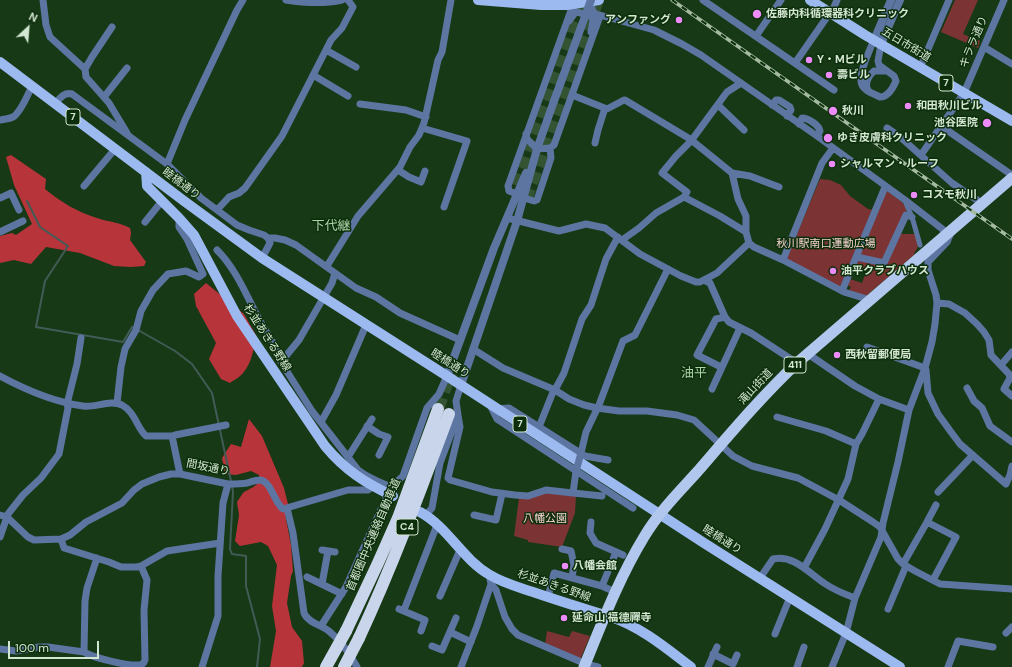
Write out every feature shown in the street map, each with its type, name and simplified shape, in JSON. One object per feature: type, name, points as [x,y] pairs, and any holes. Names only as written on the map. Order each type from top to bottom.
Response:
[{"type":"highway","name":"滝山街道","points":[[585,665],[615,592],[644,537],[660,514],[778,381],[1012,178]]},
{"type":"highway","name":"首都圏中央連絡自動車道","points":[[326,667],[346,630],[448,413]]},
{"type":"highway","name":"C4","points":[[344,667],[359,638],[407,529],[448,413]]},
{"type":"main road","points":[[478,0],[541,5],[593,0]]},
{"type":"main road","name":"五日市街道","points":[[810,0],[920,68],[1012,121]]},
{"type":"main road","name":"睦橋通り","points":[[0,62],[217,226],[262,258],[900,667]]},
{"type":"main road","name":"杉並あきる野線","points":[[146,172],[148,186],[194,235],[237,316],[325,446],[341,464],[362,480],[373,486],[391,492]]},
{"type":"main road","name":"杉並あきる野線","points":[[423,514],[437,525],[490,579],[508,583],[636,628],[691,667]]},
{"type":"street","points":[[43,0],[46,25],[50,37],[85,69]]},
{"type":"street","points":[[166,164],[185,120],[243,0]]},
{"type":"street","points":[[286,0],[314,3],[342,0]]},
{"type":"street","points":[[217,210],[230,197],[239,193],[245,188],[282,136],[331,40],[342,28],[353,8],[348,0]]},
{"type":"street","points":[[327,266],[358,216],[398,170],[422,128],[426,117],[438,60],[442,52],[451,0]]},
{"type":"street","points":[[593,0],[593,12],[600,16],[654,30],[701,55],[817,136],[885,187],[905,200],[950,235],[947,242],[926,264],[936,295],[937,303],[935,324],[925,368],[909,410],[882,533],[855,598],[846,633],[832,667]]},
{"type":"street","points":[[321,626],[342,594],[391,492],[403,476],[427,408],[439,394],[447,376],[507,218],[520,196],[554,101],[593,0]]},
{"type":"street","points":[[703,0],[834,90]]},
{"type":"street","points":[[756,36],[781,0]]},
{"type":"street","points":[[795,63],[837,0]]},
{"type":"street","points":[[891,0],[877,42],[861,79],[862,86],[880,97],[883,97],[888,93],[894,85],[896,79],[878,63],[877,42],[900,0]]},
{"type":"street","points":[[920,68],[949,0]]},
{"type":"street","name":"キララ通り","points":[[921,155],[964,93],[1004,0]]},
{"type":"street","points":[[550,148],[551,158],[537,200],[534,201],[509,191],[507,188],[574,2]]},
{"type":"street","points":[[564,28],[577,12],[591,16],[593,20],[593,37]]},
{"type":"street","points":[[526,134],[527,139],[537,149],[550,148],[554,145],[600,16]]},
{"type":"street","points":[[112,27],[85,69],[86,76],[109,103],[129,136]]},
{"type":"street","points":[[984,47],[1012,64]]},
{"type":"street","points":[[326,50],[356,67]]},
{"type":"street","points":[[104,97],[127,68]]},
{"type":"street","points":[[868,90],[866,84],[872,72],[878,70],[886,71]]},
{"type":"street","points":[[313,76],[348,96]]},
{"type":"street","points":[[540,427],[554,390],[564,373],[582,319],[591,305],[606,259],[620,238],[639,228],[656,213],[684,197],[687,192],[662,173],[676,156],[692,141],[728,92],[741,83]]},
{"type":"street","points":[[0,120],[10,118],[16,114],[32,86]]},
{"type":"street","points":[[55,104],[64,95],[68,93],[72,94],[166,164],[201,198],[237,225],[264,235],[268,238],[285,240],[296,244],[351,285],[376,297],[400,313],[460,340]]},
{"type":"street","points":[[572,95],[605,108],[625,100],[670,126],[692,141],[732,173],[750,176],[779,187]]},
{"type":"street","points":[[360,104],[387,106],[406,110],[426,117]]},
{"type":"street","points":[[718,105],[744,130]]},
{"type":"street","points":[[595,143],[605,108]]},
{"type":"street","points":[[941,126],[1012,175]]},
{"type":"street","points":[[422,128],[467,141],[444,207]]},
{"type":"street","points":[[887,128],[900,136],[952,183],[983,204]]},
{"type":"street","points":[[783,260],[822,163],[833,148]]},
{"type":"street","points":[[84,186],[115,149]]},
{"type":"street","points":[[398,170],[421,182],[425,171]]},
{"type":"street","points":[[732,173],[738,199],[746,216],[746,232],[749,243],[754,247],[783,260],[842,291],[870,300]]},
{"type":"street","points":[[842,291],[885,187]]},
{"type":"street","points":[[0,198],[11,193],[19,210]]},
{"type":"street","points":[[423,514],[432,508],[448,413],[456,401],[518,221],[520,196]]},
{"type":"street","points":[[684,197],[746,232]]},
{"type":"street","points":[[905,200],[912,217],[920,245]]},
{"type":"street","points":[[145,222],[162,201]]},
{"type":"street","points":[[857,257],[884,263],[906,215],[912,217]]},
{"type":"street","points":[[117,403],[121,367],[125,350],[136,330],[141,311],[153,290],[168,274],[186,271],[199,277],[202,274],[187,239],[179,227],[179,218]]},
{"type":"street","points":[[507,218],[559,231],[586,224],[605,228],[620,238],[636,252],[696,282],[704,280],[717,273],[749,243]]},
{"type":"street","points":[[0,232],[24,222]]},
{"type":"street","points":[[262,258],[270,243],[268,238]]},
{"type":"street","points":[[216,250],[231,266],[261,323],[278,350],[281,362],[321,422],[358,470],[364,476],[377,482],[391,492]]},
{"type":"street","points":[[573,493],[576,471],[586,432],[623,341],[635,335],[668,269]]},
{"type":"street","points":[[281,362],[299,340],[332,283],[335,273]]},
{"type":"street","points":[[704,280],[710,283],[729,322],[797,363]]},
{"type":"street","points":[[937,303],[949,304],[965,313],[984,332],[989,340],[991,355],[1009,374],[1010,378],[1004,389],[1012,396]]},
{"type":"street","points":[[721,367],[697,355],[716,319],[725,316]]},
{"type":"street","points":[[321,422],[336,395],[366,325]]},
{"type":"street","points":[[712,389],[740,328]]},
{"type":"street","points":[[0,537],[3,516],[41,478],[59,454],[68,408],[67,404],[77,364],[81,338]]},
{"type":"street","points":[[867,347],[925,368]]},
{"type":"street","points":[[473,349],[503,368],[554,390],[569,399],[597,408],[619,411],[647,411],[684,416],[694,420],[733,456],[752,466],[798,478],[838,500],[873,522],[880,528],[898,559],[905,565],[940,584],[1012,589]]},
{"type":"street","points":[[1001,365],[1012,352]]},
{"type":"street","points":[[808,354],[855,386],[879,399],[909,410]]},
{"type":"street","points":[[925,368],[928,393],[938,414],[960,444],[1009,486],[1012,466]]},
{"type":"street","points":[[0,385],[1,377],[38,394],[67,404],[87,407],[117,403],[124,406],[132,414],[145,436],[172,436],[222,425]]},
{"type":"street","points":[[967,388],[974,401],[982,408],[990,426],[1012,442]]},
{"type":"street","points":[[804,568],[848,479],[856,444],[879,399]]},
{"type":"street","points":[[608,460],[585,456],[509,408],[494,407],[497,419],[632,508]]},
{"type":"street","points":[[448,413],[460,427],[448,478],[450,480],[502,494],[528,496],[546,490],[602,496]]},
{"type":"street","points":[[777,417],[826,431],[856,444]]},
{"type":"street","points":[[348,457],[372,419]]},
{"type":"street","points":[[367,426],[379,434],[388,437],[379,455]]},
{"type":"street","points":[[172,436],[180,474]]},
{"type":"street","points":[[938,492],[973,456]]},
{"type":"street","name":"間坂通り","points":[[60,540],[70,535],[86,522],[122,503],[142,484],[171,474],[180,474],[228,484],[241,484],[262,480],[267,484],[278,506],[283,509],[287,508]]},
{"type":"street","points":[[202,667],[218,616],[218,576],[223,502],[228,484]]},
{"type":"street","points":[[357,667],[343,646],[329,631],[306,618],[304,613],[293,533],[287,508],[348,490],[368,490],[373,486]]},
{"type":"street","points":[[474,515],[496,520],[502,494]]},
{"type":"street","points":[[888,609],[905,565],[936,504]]},
{"type":"street","points":[[3,516],[34,540],[60,540],[64,548],[121,566],[137,568],[167,551],[220,543]]},
{"type":"street","points":[[590,522],[590,533],[596,543],[620,553],[602,586]]},
{"type":"street","points":[[927,522],[956,537],[934,580]]},
{"type":"street","points":[[421,631],[425,620],[402,609],[437,525]]},
{"type":"street","points":[[562,549],[571,551],[574,565],[572,577]]},
{"type":"street","points":[[440,596],[460,550]]},
{"type":"street","points":[[322,584],[329,551]]},
{"type":"street","points":[[84,652],[85,601],[87,588],[96,558]]},
{"type":"street","points":[[760,578],[770,561],[776,558],[793,560],[824,583],[839,592],[855,598]]},
{"type":"street","points":[[0,649],[16,651],[48,647],[84,652],[88,655],[113,662],[135,665],[143,664],[145,660],[144,610],[147,580],[141,566]]},
{"type":"street","points":[[548,597],[554,573],[602,586],[615,592]]},
{"type":"street","points":[[307,577],[342,594]]},
{"type":"street","points":[[461,667],[471,642],[490,579]]},
{"type":"street","points":[[490,579],[496,590],[505,617],[512,629],[518,635],[585,665],[598,667]]},
{"type":"street","points":[[775,634],[790,597]]},
{"type":"street","points":[[432,646],[442,650],[456,618]]},
{"type":"street","points":[[1006,632],[1012,627]]},
{"type":"street","points":[[450,632],[471,642]]},
{"type":"street","points":[[948,667],[958,641],[993,648]]},
{"type":"street","points":[[797,667],[804,647]]},
{"type":"street","points":[[708,667],[715,651],[733,664],[737,655]]},
{"type":"green space","points":[[955,0],[978,0],[963,34],[980,41],[978,48],[941,32]]},
{"type":"green space","name":"秋川駅南口運動広場","points":[[820,179],[830,180],[841,185],[850,196],[868,209],[874,210],[840,287],[788,260],[787,258]]},
{"type":"green space","points":[[886,190],[902,202],[907,209],[892,239],[884,260],[860,255]]},
{"type":"green space","points":[[899,234],[916,234],[918,244],[914,253],[915,254],[866,296],[849,290],[851,287],[847,285],[850,279],[862,283],[866,272],[855,268],[858,261],[860,260],[886,266]]},
{"type":"green space","name":"八幡公園","points":[[547,493],[576,495],[575,513],[562,547],[528,542],[528,540],[514,536],[519,498]]},
{"type":"green space","points":[[547,631],[569,637],[572,631],[590,636],[580,660],[545,645]]},
{"type":"shaded area","points":[[11,155],[46,179],[45,189],[76,210],[90,216],[122,224],[130,228],[130,240],[146,262],[144,266],[114,266],[80,253],[46,247],[31,264],[14,260],[0,263],[0,236],[12,233],[16,235],[32,224],[14,185],[6,157]]},
{"type":"shaded area","points":[[206,283],[244,314],[257,337],[246,369],[240,376],[230,383],[221,379],[209,359],[216,343],[196,306],[194,294]]},
{"type":"shaded area","points":[[249,419],[262,436],[284,488],[288,504],[285,514],[291,545],[293,571],[287,603],[292,627],[302,641],[304,663],[302,667],[270,667],[276,631],[272,606],[277,565],[268,546],[261,542],[240,546],[235,541],[239,515],[237,502],[243,493],[259,482],[259,475],[251,471],[236,475],[225,474],[222,458],[231,444],[241,447]]},
{"type":"waterway","points":[[27,201],[40,227],[68,246],[45,281],[36,327],[123,342],[132,327],[134,328]]},
{"type":"waterway","points":[[138,330],[175,351],[192,364],[212,393],[231,481]]},
{"type":"waterway","points":[[232,486],[230,549],[232,554],[246,556],[246,586],[260,639],[257,667]]},
{"type":"tunnel","points":[[518,186],[584,0]]},
{"type":"tunnel","points":[[526,200],[598,0]]},
{"type":"tunnel","points":[[438,409],[451,373]]},
{"type":"railway","points":[[672,0],[1012,239]]},
{"type":"place","name":"佐藤内科循環器科クリニック","points":[[757,14]]},
{"type":"place","name":"アンファング","points":[[679,20]]},
{"type":"place","name":"Y・Mビル","points":[[809,60]]},
{"type":"place","name":"壽ビル","points":[[829,75]]},
{"type":"place","name":"和田秋川ビル","points":[[908,106]]},
{"type":"place","name":"秋川","points":[[833,111]]},
{"type":"place","name":"池谷医院","points":[[987,123]]},
{"type":"place","name":"ゆき皮膚科クリニック","points":[[828,138]]},
{"type":"place","name":"シャルマン・ルーフ","points":[[832,164]]},
{"type":"place","name":"コスモ秋川","points":[[914,195]]},
{"type":"place","name":"油平クラブハウス","points":[[833,271]]},
{"type":"place","name":"西秋留郵便局","points":[[837,355]]},
{"type":"place","name":"八幡会館","points":[[565,566]]},
{"type":"place","name":"延命山 福德禪寺","points":[[564,618]]},
{"type":"district","name":"下代継","points":[[331,227]]},
{"type":"district","name":"油平","points":[[694,374]]}]
